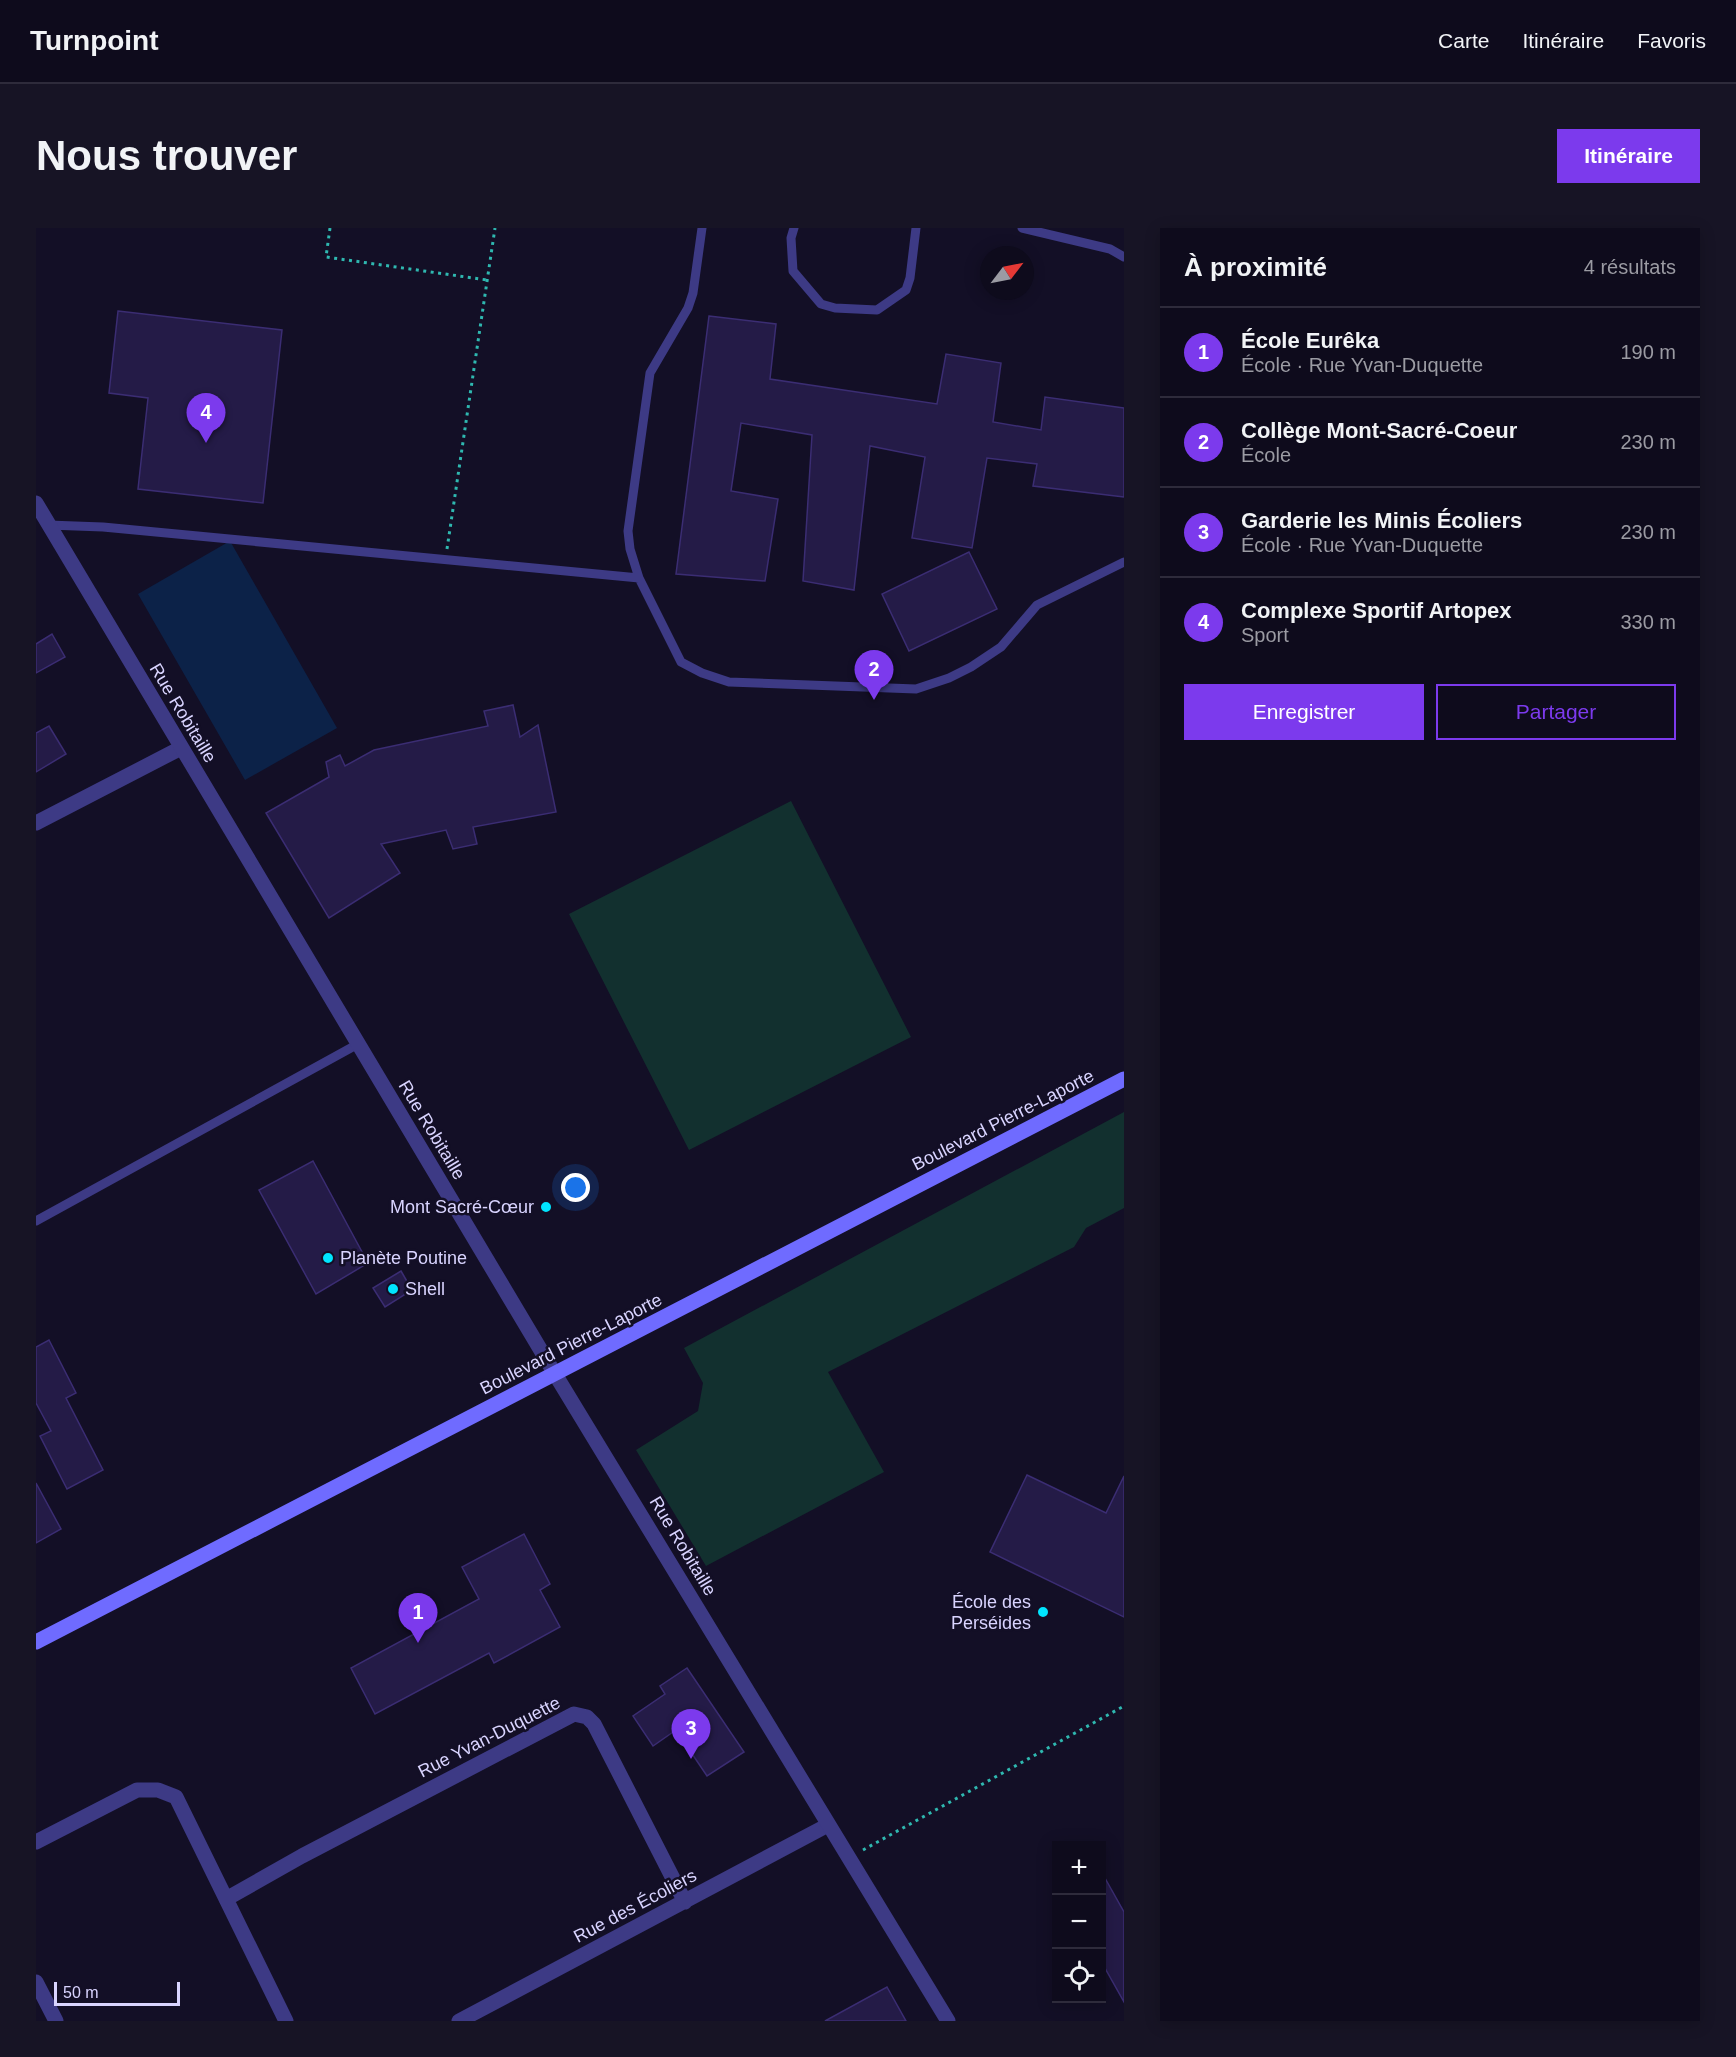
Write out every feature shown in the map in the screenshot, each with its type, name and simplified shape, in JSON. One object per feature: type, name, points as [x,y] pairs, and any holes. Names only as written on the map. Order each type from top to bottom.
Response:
[{"type":"main road","name":"Boulevard Pierre-Laporte","points":[[36,1642],[1124,1079]]},
{"type":"street","name":"Rue Robitaille","points":[[36,503],[555,1374],[948,2021]]},
{"type":"street","points":[[36,823],[181,748]]},
{"type":"street","name":"Rue Yvan-Duquette","points":[[226,1899],[302,1856],[574,1714],[587,1717],[594,1724],[685,1902]]},
{"type":"street","points":[[36,1842],[137,1790],[158,1790],[176,1797],[286,2021]]},
{"type":"street","name":"Rue des Écoliers","points":[[459,2021],[828,1825]]},
{"type":"street","points":[[36,1982],[56,2021]]},
{"type":"lane","points":[[702,228],[693,293],[688,308],[650,373],[628,531],[630,549],[639,578],[681,662],[702,673],[729,682],[916,689],[949,678],[971,667],[1001,647],[1037,605],[1124,562]]},
{"type":"lane","points":[[794,228],[791,238],[793,271],[821,304],[835,308],[877,310],[906,290],[910,278],[916,228]]},
{"type":"lane","points":[[1022,228],[1110,249],[1124,257]]},
{"type":"lane","points":[[48,525],[103,527],[639,578]]},
{"type":"lane","points":[[36,1221],[358,1044]]},
{"type":"path","points":[[330,228],[326,257],[487,280]]},
{"type":"path","points":[[446,560],[495,228]]},
{"type":"path","points":[[849,1858],[1124,1706]]},
{"type":"green space","points":[[791,801],[911,1037],[689,1150],[569,914]]},
{"type":"green space","points":[[1124,1112],[1124,1208],[1086,1228],[1074,1247],[828,1372],[884,1472],[706,1566],[636,1450],[698,1411],[703,1383],[684,1348]]},
{"type":"water","points":[[230,541],[337,728],[245,780],[138,594]]},
{"type":"building","points":[[118,311],[282,330],[263,503],[138,489],[148,398],[109,393]]},
{"type":"building","points":[[709,316],[776,324],[770,379],[937,404],[946,354],[1001,363],[993,422],[1041,430],[1045,397],[1124,408],[1124,497],[1033,486],[1037,464],[987,458],[972,548],[912,538],[925,457],[870,446],[854,590],[803,581],[812,435],[741,423],[731,491],[778,499],[765,581],[676,574]]},
{"type":"building","points":[[969,552],[997,609],[909,651],[882,594]]},
{"type":"building","points":[[52,634],[65,657],[36,673],[36,644]]},
{"type":"building","points":[[513,705],[520,737],[538,725],[556,812],[473,827],[477,844],[453,849],[446,830],[381,844],[400,873],[329,918],[266,813],[329,777],[326,762],[340,755],[345,766],[374,750],[488,726],[484,711]]},
{"type":"building","points":[[49,726],[66,754],[36,772],[36,733]]},
{"type":"building","points":[[313,1161],[368,1263],[316,1294],[259,1190]]},
{"type":"building","name":"Shell","points":[[401,1271],[412,1290],[385,1307],[373,1288]]},
{"type":"building","points":[[49,1340],[76,1393],[66,1398],[103,1470],[67,1489],[40,1436],[51,1431],[36,1403],[36,1347]]},
{"type":"building","points":[[1027,1475],[1106,1513],[1124,1476],[1124,1617],[990,1552]]},
{"type":"building","points":[[36,1483],[61,1529],[36,1543]]},
{"type":"building","points":[[524,1534],[550,1584],[540,1590],[560,1627],[494,1663],[489,1653],[375,1714],[351,1668],[479,1599],[462,1567]]},
{"type":"building","points":[[687,1668],[744,1752],[707,1776],[676,1730],[653,1746],[633,1716],[665,1694],[660,1686]]},
{"type":"building","points":[[1106,1880],[1124,1912],[1124,2002],[1106,1970]]},
{"type":"building","points":[[887,1987],[906,2021],[825,2021]]},
{"type":"place","name":"Complexe Sportif Artopex","points":[[206,443]]},
{"type":"place","name":"Collège Mont-Sacré-Coeur","points":[[874,700]]},
{"type":"place","name":"Mont Sacré-Cœur","points":[[546,1207]]},
{"type":"place","name":"Planète Poutine","points":[[328,1258]]},
{"type":"place","name":"Shell","points":[[393,1289]]},
{"type":"place","name":"École des Perséides","points":[[1043,1612]]},
{"type":"place","name":"École Eurêka","points":[[418,1643]]},
{"type":"place","name":"Garderie les Minis Écoliers","points":[[691,1759]]}]
